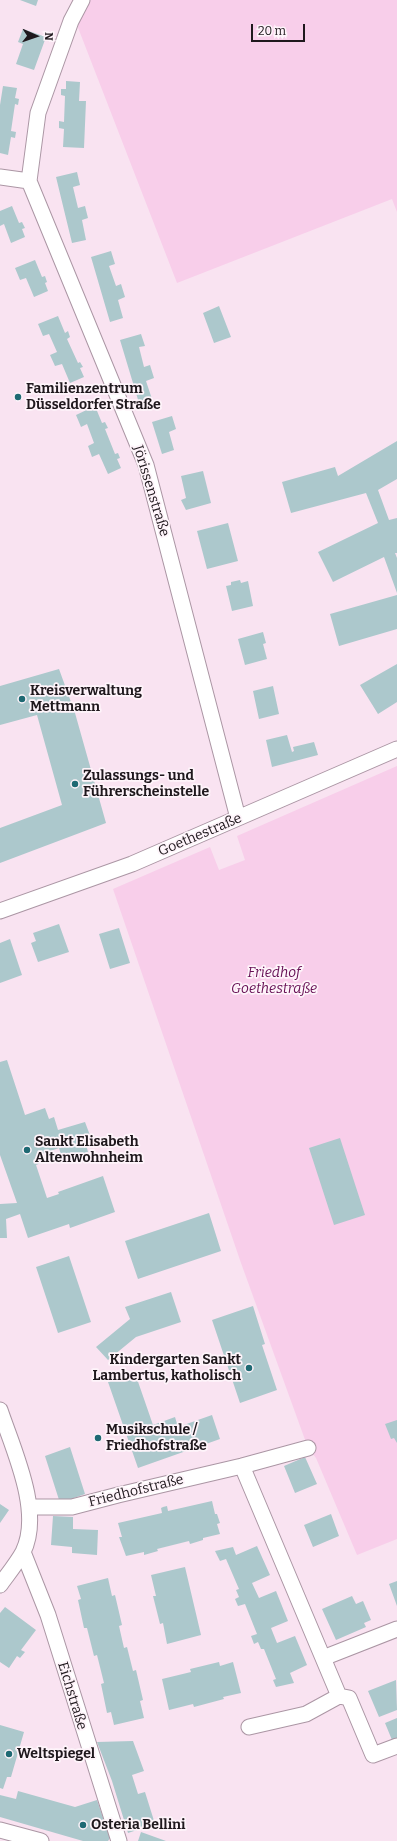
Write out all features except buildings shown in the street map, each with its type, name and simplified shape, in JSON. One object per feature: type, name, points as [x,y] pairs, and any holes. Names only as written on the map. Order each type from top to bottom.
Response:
[{"type":"street","points":[[0,177],[29,181],[38,113],[72,21],[82,0]]},
{"type":"street","name":"Jörissenstraße","points":[[29,181],[146,466],[238,818]]},
{"type":"street","name":"Goethestraße","points":[[0,911],[132,864],[397,749]]},
{"type":"street","points":[[0,1410],[21,1472],[29,1507],[28,1530],[23,1552],[0,1584]]},
{"type":"street","name":"Friedhofstraße","points":[[29,1507],[72,1507],[242,1466],[308,1448]]},
{"type":"street","points":[[242,1466],[339,1696]]},
{"type":"street","name":"Eichstraße","points":[[23,1552],[48,1615],[119,1841]]},
{"type":"street","points":[[323,1658],[397,1629]]},
{"type":"street","points":[[249,1727],[306,1714],[339,1696],[350,1698],[373,1755],[397,1746]]},
{"type":"street","points":[[0,1830],[41,1841]]},
{"type":"green space","points":[[90,0],[397,0],[397,212],[392,199],[177,283],[77,25]]},
{"type":"green space","name":"Friedhof Goethestraße","points":[[397,766],[397,1539],[357,1555],[316,1458],[308,1448],[241,1263],[113,889],[210,847],[219,870],[245,860],[237,836]]},
{"type":"place","name":"Familienzentrum Düsseldorfer Straße","points":[[18,397]]},
{"type":"place","name":"Kreisverwaltung Mettmann","points":[[22,699]]},
{"type":"place","name":"Zulassungs- und Führerscheinstelle","points":[[75,784]]},
{"type":"place","name":"Sankt Elisabeth Altenwohnheim","points":[[27,1150]]},
{"type":"place","name":"Kindergarten Sankt Lambertus, katholisch","points":[[249,1368]]},
{"type":"place","name":"Musikschule / Friedhofstraße","points":[[98,1438]]},
{"type":"place","name":"Weltspiegel","points":[[9,1754]]},
{"type":"place","name":"Osteria Bellini","points":[[83,1825]]}]
